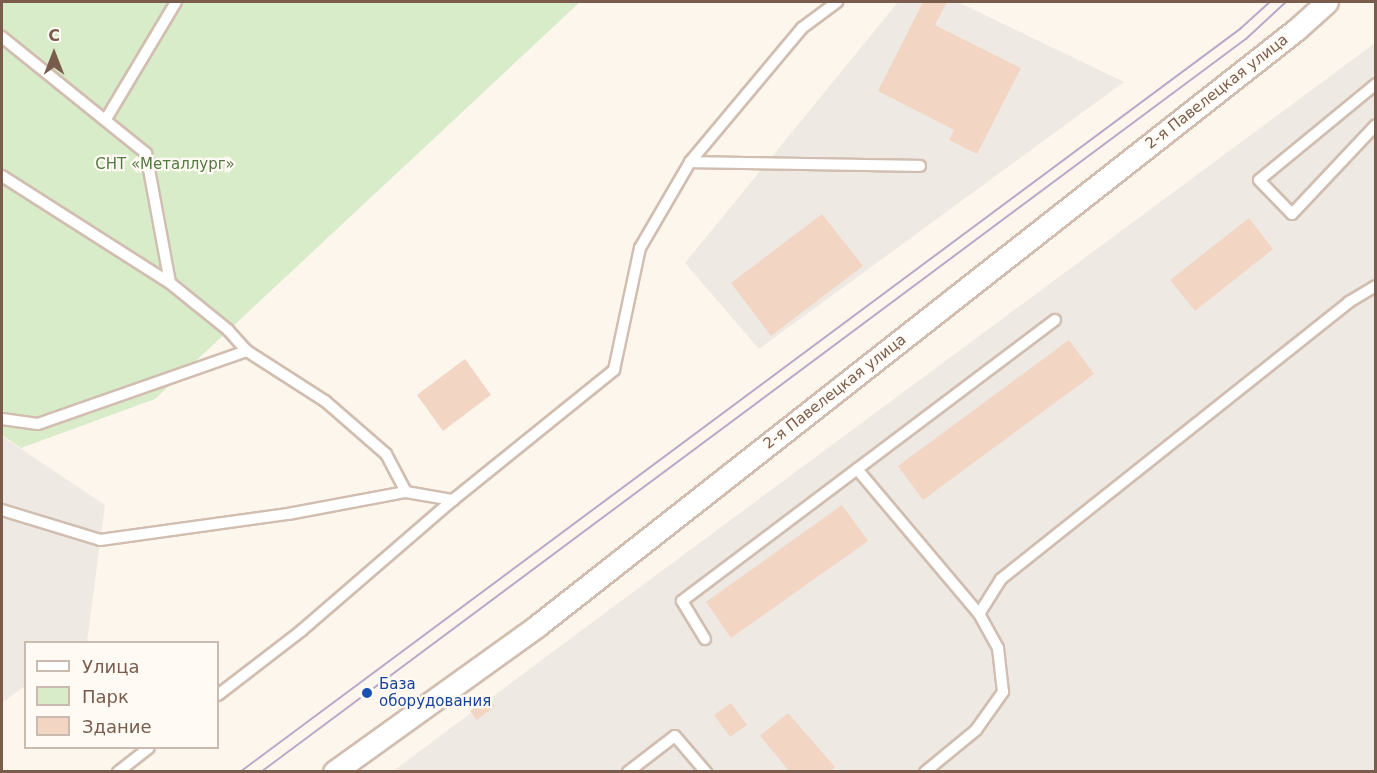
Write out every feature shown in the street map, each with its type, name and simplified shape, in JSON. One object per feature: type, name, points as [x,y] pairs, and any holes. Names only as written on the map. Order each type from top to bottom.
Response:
[{"type":"street","name":"2-я Павелецкая улица","points":[[334,771],[537,626],[1297,29],[1327,2]]},
{"type":"lane","points":[[106,119],[176,2]]},
{"type":"lane","points":[[219,694],[301,631],[453,500],[614,370],[640,248],[690,162],[802,28],[837,2]]},
{"type":"lane","points":[[2,37],[146,153],[170,283]]},
{"type":"lane","points":[[1376,84],[1259,180],[1292,214],[1376,125]]},
{"type":"lane","points":[[690,162],[920,166]]},
{"type":"lane","points":[[2,176],[170,283],[228,330],[247,351],[325,401],[386,454],[406,492]]},
{"type":"lane","points":[[980,614],[1001,579],[1349,302],[1376,285]]},
{"type":"lane","points":[[705,639],[682,601],[1056,320]]},
{"type":"lane","points":[[2,419],[38,424],[247,351]]},
{"type":"lane","points":[[857,469],[980,614],[998,648],[1003,692],[976,730],[925,771]]},
{"type":"lane","points":[[2,510],[100,540],[276,516],[406,492],[453,500]]},
{"type":"lane","points":[[628,771],[675,736],[706,771]]},
{"type":"lane","points":[[118,771],[146,749]]},
{"type":"shaded area","points":[[898,2],[958,2],[1124,82],[759,349],[685,263]]},
{"type":"shaded area","points":[[1375,43],[1375,771],[392,772],[559,647]]},
{"type":"shaded area","points":[[2,436],[105,505],[87,641],[24,641],[24,687],[2,703]]},
{"type":"green space","name":"СНТ «Металлург»","points":[[2,2],[580,2],[155,399],[21,448],[2,435]]},
{"type":"building","points":[[923,2],[947,2],[935,25],[1021,68],[977,154],[949,140],[954,130],[878,91]]},
{"type":"building","points":[[822,214],[863,266],[771,336],[731,283]]},
{"type":"building","points":[[1249,218],[1273,249],[1195,311],[1170,280]]},
{"type":"building","points":[[1069,340],[1094,374],[923,500],[898,466]]},
{"type":"building","points":[[465,359],[491,395],[443,431],[417,395]]},
{"type":"building","points":[[842,505],[868,541],[731,638],[706,602]]},
{"type":"building","points":[[487,697],[495,706],[477,720],[470,711]]},
{"type":"building","points":[[731,703],[747,725],[730,737],[714,715]]},
{"type":"building","points":[[788,713],[835,767],[830,772],[790,772],[760,736]]},
{"type":"tram line","points":[[240,772],[1240,29],[1270,2]]},
{"type":"tram line","points":[[261,772],[1246,39],[1286,2]]},
{"type":"place","name":"База оборудования","points":[[367,693]]}]
